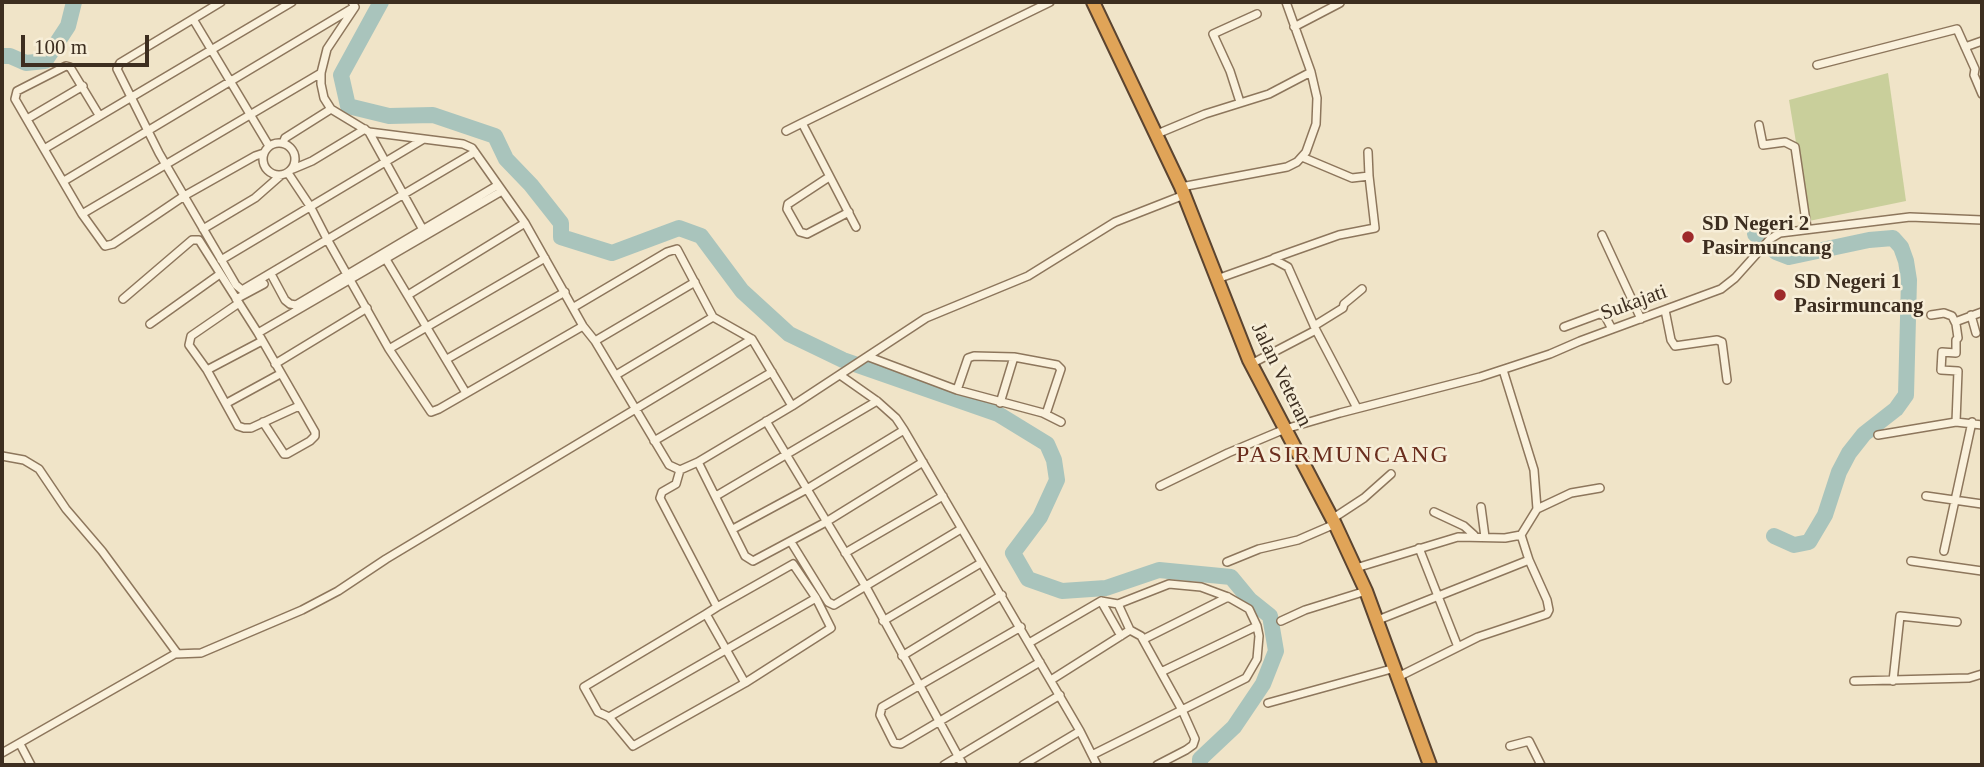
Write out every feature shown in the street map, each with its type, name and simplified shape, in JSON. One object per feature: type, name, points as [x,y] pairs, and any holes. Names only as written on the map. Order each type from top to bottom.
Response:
[{"type":"highway","name":"Jalan Veteran","points":[[1093,2],[1183,191],[1251,364],[1356,568],[1378,620],[1430,765]]},
{"type":"street","points":[[221,2],[118,65],[118,71],[166,166],[236,285],[242,290],[475,152]]},
{"type":"street","points":[[44,149],[292,2]]},
{"type":"street","points":[[786,131],[1050,2]]},
{"type":"street","points":[[353,4],[327,49],[321,73],[324,98],[331,109],[367,131],[463,144],[475,152],[525,223],[583,326],[595,341],[669,465],[680,470],[792,406],[931,316],[1028,275],[1115,222],[1183,191],[1293,165],[1303,157],[1317,117],[1317,98],[1311,72],[1286,2]]},
{"type":"street","points":[[64,181],[232,82],[353,4]]},
{"type":"street","points":[[1294,27],[1340,4]]},
{"type":"street","points":[[1240,102],[1213,33],[1257,14]]},
{"type":"street","points":[[193,19],[270,146]]},
{"type":"street","points":[[1817,65],[1953,29],[1958,30],[1982,93]]},
{"type":"street","points":[[1965,47],[1982,41]]},
{"type":"street","points":[[99,116],[74,70],[66,66],[17,91],[15,99],[102,245],[108,246],[184,196],[264,153],[270,146],[283,143],[291,148],[295,156],[287,173]]},
{"type":"street","points":[[1157,134],[1240,102],[1269,94],[1311,72]]},
{"type":"street","points":[[82,214],[321,73]]},
{"type":"street","points":[[27,119],[83,86]]},
{"type":"street","points":[[283,143],[285,138],[331,109]]},
{"type":"street","points":[[802,123],[856,227]]},
{"type":"street","points":[[1759,125],[1763,145],[1786,142],[1795,147],[1807,228]]},
{"type":"street","points":[[367,131],[422,228]]},
{"type":"street","points":[[203,229],[255,198],[287,173],[367,131]]},
{"type":"street","points":[[221,260],[422,140]]},
{"type":"street","points":[[1217,279],[1339,235],[1375,228],[1368,176],[1368,152]]},
{"type":"street","points":[[264,153],[263,163],[267,171],[287,173],[310,206],[389,349],[431,412],[583,326]]},
{"type":"street","points":[[1303,157],[1352,178],[1368,176]]},
{"type":"street","points":[[828,177],[788,204],[787,209],[800,232],[807,234],[849,212]]},
{"type":"street","points":[[384,256],[422,228],[500,188]]},
{"type":"street","points":[[271,274],[285,300],[293,305],[384,256],[500,188]]},
{"type":"street","name":"Sukajati","points":[[1160,486],[1253,441],[1285,429],[1503,370],[1726,286],[1770,239],[1780,233],[1910,217],[1982,220]]},
{"type":"street","points":[[408,295],[525,223]]},
{"type":"street","points":[[1602,236],[1641,319]]},
{"type":"street","points":[[123,299],[192,240],[199,240],[258,333],[315,436],[310,442],[287,454],[281,451],[263,422]]},
{"type":"street","points":[[574,307],[674,249],[681,255],[713,317],[752,339],[792,406]]},
{"type":"street","points":[[384,256],[466,393]]},
{"type":"street","points":[[389,349],[545,258]]},
{"type":"street","points":[[1273,259],[1291,271],[1315,328],[1357,408]]},
{"type":"street","points":[[150,324],[220,274]]},
{"type":"street","points":[[258,333],[348,276]]},
{"type":"street","points":[[595,341],[695,282]]},
{"type":"street","points":[[264,284],[191,336],[189,345],[227,403],[238,426],[244,429],[299,406]]},
{"type":"street","points":[[1251,364],[1315,328],[1343,308],[1344,304],[1362,289]]},
{"type":"street","points":[[447,359],[565,292]]},
{"type":"street","points":[[275,364],[367,308]]},
{"type":"street","points":[[1665,310],[1671,340],[1675,346],[1717,340],[1722,342],[1727,380]]},
{"type":"street","points":[[1955,322],[1982,312]]},
{"type":"street","points":[[1931,316],[1944,313],[1952,316],[1955,322],[1958,338],[1956,353],[1942,352],[1941,370],[1958,371],[1956,422]]},
{"type":"street","points":[[1564,327],[1599,314],[1605,316],[1612,329]]},
{"type":"street","points":[[1971,315],[1976,333]]},
{"type":"street","points":[[616,375],[713,317]]},
{"type":"street","points":[[2,753],[174,655],[201,653],[338,592],[386,559],[752,339]]},
{"type":"street","points":[[207,370],[262,341]]},
{"type":"street","points":[[957,390],[971,356],[1014,357],[1061,367],[1046,414]]},
{"type":"street","points":[[1000,403],[1014,357]]},
{"type":"street","points":[[867,358],[957,390],[1046,414],[1061,422]]},
{"type":"street","points":[[1503,370],[1534,470],[1537,509]]},
{"type":"street","points":[[654,441],[772,372]]},
{"type":"street","points":[[843,373],[896,418],[904,430],[1021,627],[1097,765]]},
{"type":"street","points":[[227,403],[280,374]]},
{"type":"street","points":[[716,496],[877,401]]},
{"type":"street","points":[[766,421],[866,587],[963,765]]},
{"type":"street","points":[[1878,435],[1956,422],[1982,425]]},
{"type":"street","points":[[1944,551],[1972,422]]},
{"type":"street","points":[[733,529],[904,430]]},
{"type":"street","points":[[2,456],[24,460],[39,470],[66,509],[102,551],[174,655]]},
{"type":"street","points":[[698,462],[745,556],[750,561],[758,560],[826,522],[923,462]]},
{"type":"street","points":[[680,470],[676,484],[663,492],[660,498],[717,607]]},
{"type":"street","points":[[1227,562],[1255,550],[1298,540],[1334,521],[1391,474]]},
{"type":"street","points":[[1356,568],[1458,537],[1505,538],[1521,535],[1537,509],[1571,493],[1600,488]]},
{"type":"street","points":[[845,553],[943,496]]},
{"type":"street","points":[[1926,496],[1982,504]]},
{"type":"street","points":[[1482,507],[1485,537]]},
{"type":"street","points":[[1434,512],[1464,526],[1474,536]]},
{"type":"street","points":[[791,542],[831,604],[839,604],[961,529]]},
{"type":"street","points":[[1268,703],[1396,672],[1478,637],[1546,614],[1549,606],[1521,535]]},
{"type":"street","points":[[1419,548],[1458,646]]},
{"type":"street","points":[[1378,620],[1529,560]]},
{"type":"street","points":[[1911,561],[1982,570]]},
{"type":"street","points":[[883,621],[981,563]]},
{"type":"street","points":[[793,564],[831,625],[829,631],[745,683],[636,746],[629,743],[609,717],[598,712],[584,687],[717,607],[793,564]]},
{"type":"street","points":[[1029,643],[1101,601],[1118,604],[1169,584],[1201,587],[1250,609],[1259,636],[1257,659],[1246,678],[1092,755]]},
{"type":"street","points":[[1281,621],[1305,610],[1366,591]]},
{"type":"street","points":[[902,656],[1002,595]]},
{"type":"street","points":[[1144,639],[1228,597]]},
{"type":"street","points":[[609,717],[816,598]]},
{"type":"street","points":[[1101,601],[1121,636]]},
{"type":"street","points":[[1118,604],[1130,630],[1144,639],[1195,734],[1194,745],[1157,765]]},
{"type":"street","points":[[706,614],[745,683]]},
{"type":"street","points":[[1893,681],[1900,616],[1957,622]]},
{"type":"street","points":[[1161,672],[1256,626]]},
{"type":"street","points":[[1021,627],[880,710],[894,743],[901,744],[1040,662]]},
{"type":"street","points":[[1051,680],[1130,630]]},
{"type":"street","points":[[1854,681],[1969,678],[1982,674]]},
{"type":"street","points":[[944,765],[1060,695]]},
{"type":"street","points":[[1023,765],[1080,732]]},
{"type":"street","points":[[1510,746],[1530,741],[1541,765]]},
{"type":"street","points":[[20,744],[31,765]]},
{"type":"green space","points":[[1888,73],[1906,201],[1809,221],[1789,100]]},
{"type":"waterway","points":[[2,56],[10,56],[26,63],[45,61],[68,26],[74,2]]},
{"type":"waterway","points":[[381,2],[341,75],[348,106],[389,116],[433,115],[495,136],[506,159],[561,223],[561,237],[612,253],[679,228],[701,236],[742,291],[789,334],[843,360],[998,414],[1047,444],[1054,460],[1057,480],[1040,517],[1013,553],[1028,579],[1062,591],[1106,588],[1159,570],[1231,577],[1250,600],[1270,616],[1276,651],[1263,684],[1234,727],[1200,759],[1200,765]]},
{"type":"waterway","points":[[1755,234],[1776,252],[1789,257],[1869,240],[1893,238],[1901,247],[1909,280],[1906,395],[1896,409],[1864,434],[1849,453],[1839,472],[1825,515],[1809,542],[1794,545],[1774,536]]},
{"type":"place","name":"SD Negeri 2 Pasirmuncang","points":[[1688,237]]},
{"type":"place","name":"SD Negeri 1 Pasirmuncang","points":[[1780,295]]},
{"type":"district","name":"PASIRMUNCANG","points":[[1343,456]]}]
